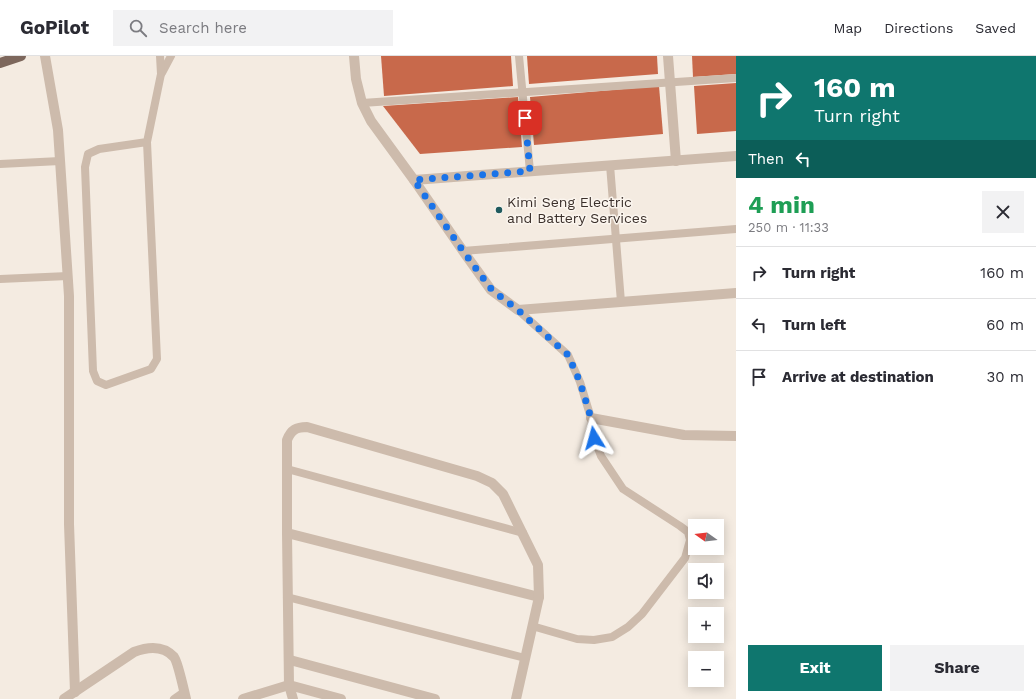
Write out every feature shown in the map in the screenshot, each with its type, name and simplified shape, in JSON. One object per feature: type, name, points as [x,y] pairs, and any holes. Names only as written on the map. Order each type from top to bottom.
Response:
[{"type":"main road","points":[[0,63],[21,56]]},
{"type":"street","points":[[45,56],[58,130],[69,296],[69,524],[75,692]]},
{"type":"street","points":[[354,56],[356,79],[362,103],[371,121],[492,290],[518,310],[736,293]]},
{"type":"street","points":[[668,56],[676,161]]},
{"type":"street","points":[[414,180],[736,156]]},
{"type":"street","points":[[591,418],[684,435],[736,436]]},
{"type":"street","points":[[293,699],[289,685],[290,660],[287,597],[287,440],[290,433],[298,427],[307,427],[477,476],[492,483],[503,494],[538,565],[539,596],[516,699]]},
{"type":"street","points":[[287,533],[539,596]]},
{"type":"street","points":[[64,699],[134,652],[144,648],[154,647],[174,658],[185,695]]},
{"type":"street","points":[[290,660],[435,699]]},
{"type":"street","points":[[243,699],[289,685],[341,699]]},
{"type":"lane","points":[[147,142],[99,149],[88,154],[85,167],[93,371],[97,381],[106,385],[151,369],[157,358],[147,142],[161,74],[160,56]]},
{"type":"lane","points":[[161,74],[171,56]]},
{"type":"lane","points":[[519,56],[530,171]]},
{"type":"lane","points":[[362,103],[523,91],[670,84],[736,78]]},
{"type":"lane","points":[[0,164],[60,161]]},
{"type":"lane","points":[[610,165],[621,302]]},
{"type":"lane","points":[[463,251],[736,229]]},
{"type":"lane","points":[[0,279],[68,276]]},
{"type":"lane","points":[[518,310],[568,355],[580,382],[591,418],[594,438],[600,456],[622,489],[680,526],[688,532],[690,540],[685,558],[642,614],[628,627],[612,637],[594,640],[577,639],[532,626]]},
{"type":"lane","points":[[287,469],[523,533]]},
{"type":"lane","points":[[287,597],[525,658]]},
{"type":"lane","points":[[174,699],[185,695]]},
{"type":"building","points":[[381,56],[511,56],[513,86],[384,96]]},
{"type":"building","points":[[527,56],[657,56],[658,74],[529,84]]},
{"type":"building","points":[[692,56],[736,56],[736,74],[693,77]]},
{"type":"building","points":[[736,83],[736,131],[697,134],[694,86]]},
{"type":"building","points":[[659,86],[663,134],[534,145],[530,97]]},
{"type":"building","points":[[518,97],[522,147],[420,154],[383,106]]},
{"type":"place","name":"Kimi Seng Electric and Battery Services","points":[[499,210]]},
{"type":"route","points":[[525,118],[530,171],[414,180],[492,290],[518,310],[568,355],[580,382],[591,418],[594,438]]}]
